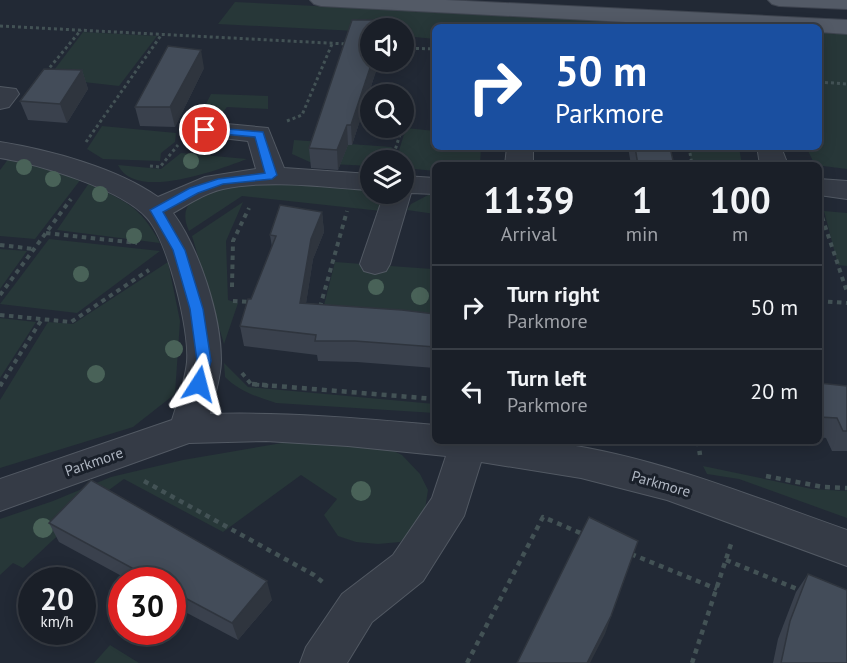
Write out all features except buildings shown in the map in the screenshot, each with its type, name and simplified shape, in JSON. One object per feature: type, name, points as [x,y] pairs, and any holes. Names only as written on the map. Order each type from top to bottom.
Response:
[{"type":"main road","points":[[321,0],[789,24]]},
{"type":"main road","points":[[779,0],[847,3]]},
{"type":"main road","points":[[822,26],[847,27]]},
{"type":"street","points":[[205,130],[259,134],[272,175]]},
{"type":"street","points":[[0,150],[78,171],[125,191],[156,210],[179,250],[197,309],[204,361],[188,429]]},
{"type":"street","points":[[156,210],[194,191],[222,181],[272,175],[360,181]]},
{"type":"street","points":[[414,185],[432,186]]},
{"type":"street","points":[[822,199],[847,190]]},
{"type":"street","points":[[375,264],[395,204]]},
{"type":"street","name":"Parkmore","points":[[0,495],[188,429],[266,427],[337,430],[432,440]]},
{"type":"street","points":[[322,663],[357,608],[408,568],[450,504],[449,444]]},
{"type":"street","name":"Parkmore","points":[[462,444],[581,463],[670,484],[847,548]]},
{"type":"path","points":[[0,26],[351,45]]},
{"type":"path","points":[[2,97],[40,78],[81,30]]},
{"type":"path","points":[[0,295],[46,233],[78,171],[162,34]]},
{"type":"path","points":[[259,134],[302,115],[332,44]]},
{"type":"path","points":[[414,48],[432,49]]},
{"type":"path","points":[[822,82],[847,84]]},
{"type":"path","points":[[148,166],[160,166],[185,137],[205,130]]},
{"type":"path","points":[[232,289],[233,241],[251,201]]},
{"type":"path","points":[[822,207],[847,292]]},
{"type":"path","points":[[320,307],[347,211]]},
{"type":"path","points":[[46,233],[179,250]]},
{"type":"path","points":[[0,245],[34,249]]},
{"type":"path","points":[[0,315],[71,322],[179,250]]},
{"type":"path","points":[[231,301],[252,302]]},
{"type":"path","points":[[822,301],[847,303]]},
{"type":"path","points":[[309,306],[332,308]]},
{"type":"path","points":[[0,386],[42,319]]},
{"type":"path","points":[[204,361],[228,357],[251,384],[432,399]]},
{"type":"path","points":[[104,458],[314,575],[357,608]]},
{"type":"path","points":[[756,474],[823,487],[847,488]]},
{"type":"path","points":[[692,663],[741,510]]},
{"type":"path","points":[[467,663],[543,517],[597,540]]},
{"type":"path","points":[[630,553],[717,589]]},
{"type":"path","points":[[726,560],[814,596]]},
{"type":"shaded area","points":[[235,2],[684,24],[432,24],[432,39],[414,37],[414,18],[360,18],[360,30],[218,24]]},
{"type":"shaded area","points":[[822,31],[847,32],[847,169],[822,166],[822,162],[814,162],[808,150],[822,150]]},
{"type":"shaded area","points":[[83,32],[157,36],[119,86],[48,78]]},
{"type":"shaded area","points":[[211,94],[268,96],[268,109],[227,107],[223,112],[202,112]]},
{"type":"shaded area","points":[[102,126],[176,133],[175,142],[161,153],[160,161],[103,159],[87,149]]},
{"type":"shaded area","points":[[414,129],[432,131],[432,150],[481,150],[480,162],[432,162],[432,171],[414,169],[414,150],[399,150],[403,138],[414,138]]},
{"type":"shaded area","points":[[294,140],[392,147],[391,150],[360,150],[360,165],[312,163],[292,154]]},
{"type":"shaded area","points":[[689,150],[740,150],[742,162],[691,162]]},
{"type":"shaded area","points":[[181,153],[247,159],[199,175],[159,182],[142,181],[127,176],[118,165],[161,169]]},
{"type":"shaded area","points":[[9,158],[81,179],[35,239],[0,236],[0,170]]},
{"type":"shaded area","points":[[285,182],[359,188],[360,204],[379,204],[381,211],[242,196],[189,231],[185,215],[190,203],[202,194],[218,188]]},
{"type":"shaded area","points":[[89,183],[122,200],[138,212],[160,243],[57,230]]},
{"type":"shaded area","points":[[432,194],[432,214],[407,210],[411,204]]},
{"type":"shaded area","points":[[243,202],[226,241],[228,300],[238,303],[224,344],[192,236]]},
{"type":"shaded area","points":[[824,211],[847,213],[847,266],[838,265]]},
{"type":"shaded area","points":[[49,239],[160,251],[77,313],[0,304]]},
{"type":"shaded area","points":[[0,249],[27,251],[0,289]]},
{"type":"shaded area","points":[[168,262],[180,321],[175,394],[133,427],[0,468],[0,400],[48,322],[73,324]]},
{"type":"shaded area","points":[[335,262],[432,269],[432,315],[324,305]]},
{"type":"shaded area","points":[[0,318],[36,322],[0,378]]},
{"type":"shaded area","points":[[224,363],[248,387],[432,404],[432,413],[276,403],[249,393],[225,377]]},
{"type":"shaded area","points":[[323,436],[377,443],[402,455],[420,474],[428,490],[425,509],[416,526],[400,542],[378,544],[356,542],[338,536],[324,515],[337,499],[301,475],[223,532],[124,479],[98,498],[24,567],[13,563],[0,575],[0,519],[53,501],[111,477],[183,460]]},
{"type":"shaded area","points":[[703,466],[812,489],[847,491],[847,518],[739,479],[707,474]]},
{"type":"shaded area","points":[[110,645],[139,663],[94,663]]},
{"type":"route","points":[[199,384],[204,361],[197,309],[179,250],[156,210],[194,191],[222,181],[272,175],[259,134],[205,130]]}]
